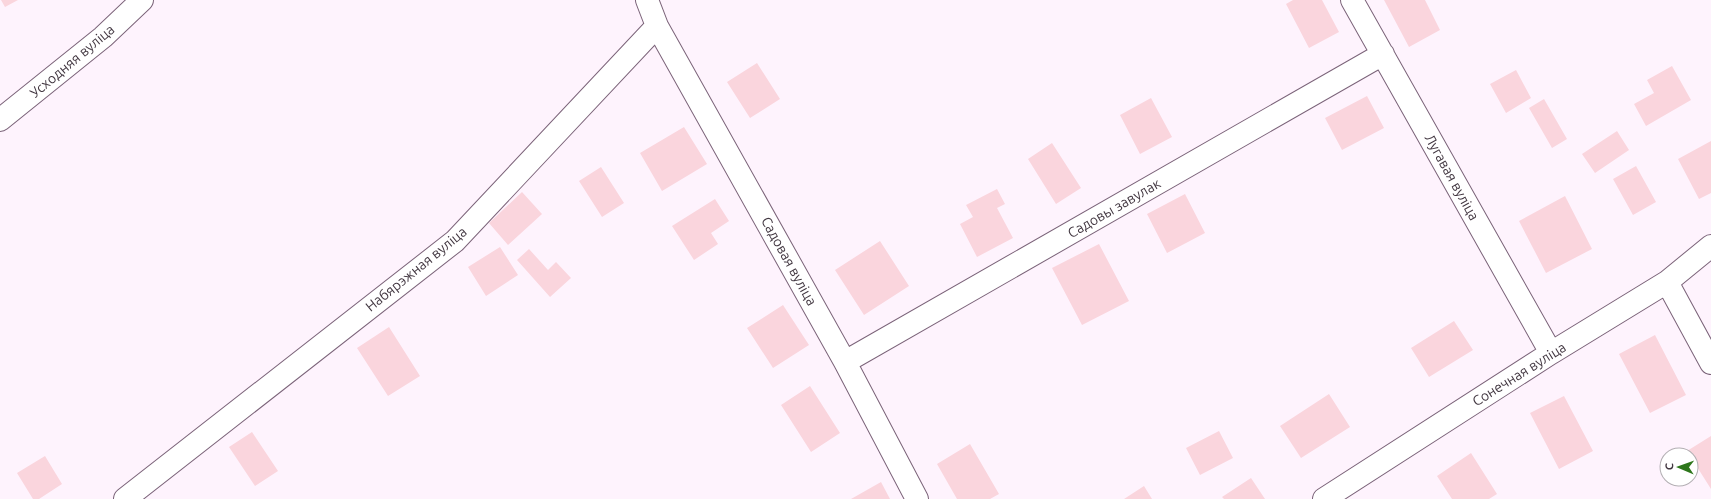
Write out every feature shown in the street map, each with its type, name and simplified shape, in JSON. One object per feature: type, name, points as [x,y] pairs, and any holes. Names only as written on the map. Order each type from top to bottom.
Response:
[{"type":"street","name":"Усходняя вуліца","points":[[0,120],[103,37],[142,0]]},
{"type":"street","points":[[648,0],[657,26]]},
{"type":"street","name":"Лугавая вуліца","points":[[1352,0],[1551,353]]},
{"type":"street","name":"Садовая вуліца","points":[[657,26],[845,362],[917,499]]},
{"type":"street","name":"Набярэжная вуліца","points":[[125,499],[455,241],[657,26]]},
{"type":"street","name":"Садовы завулак","points":[[845,362],[1383,54]]},
{"type":"street","name":"Сонечная вуліца","points":[[1324,499],[1551,353],[1667,282],[1711,246]]},
{"type":"street","points":[[1667,282],[1711,363]]},
{"type":"building","points":[[1,0],[18,0],[5,7]]},
{"type":"building","points":[[1293,0],[1322,0],[1339,32],[1309,48],[1286,4]]},
{"type":"building","points":[[1384,0],[1425,0],[1440,30],[1409,47]]},
{"type":"building","points":[[757,63],[780,99],[750,118],[727,82]]},
{"type":"building","points":[[1672,66],[1691,100],[1646,126],[1634,104],[1654,93],[1647,80]]},
{"type":"building","points":[[1516,70],[1531,98],[1506,113],[1490,84]]},
{"type":"building","points":[[1367,96],[1384,128],[1342,150],[1325,118]]},
{"type":"building","points":[[1151,98],[1172,137],[1140,154],[1120,115]]},
{"type":"building","points":[[1544,99],[1567,139],[1552,148],[1529,108]]},
{"type":"building","points":[[684,127],[707,164],[662,191],[640,153]]},
{"type":"building","points":[[1617,131],[1629,150],[1595,173],[1582,154]]},
{"type":"building","points":[[1711,141],[1711,193],[1699,199],[1678,159]]},
{"type":"building","points":[[1052,143],[1081,188],[1056,204],[1028,159]]},
{"type":"building","points":[[1636,166],[1656,202],[1633,215],[1613,179]]},
{"type":"building","points":[[601,167],[624,203],[602,217],[579,181]]},
{"type":"building","points":[[997,189],[1005,204],[997,208],[1013,238],[977,257],[960,224],[973,217],[966,205]]},
{"type":"building","points":[[522,192],[542,214],[508,245],[489,223]]},
{"type":"building","points":[[1185,194],[1205,233],[1167,253],[1147,214]]},
{"type":"building","points":[[1565,196],[1592,249],[1546,273],[1519,221]]},
{"type":"building","points":[[715,199],[729,221],[711,233],[718,244],[694,260],[672,226]]},
{"type":"building","points":[[880,241],[909,286],[864,315],[835,270]]},
{"type":"building","points":[[1099,244],[1129,301],[1082,325],[1052,268]]},
{"type":"building","points":[[500,247],[518,275],[486,296],[468,267]]},
{"type":"building","points":[[529,249],[548,270],[556,262],[571,278],[550,297],[517,260]]},
{"type":"building","points":[[783,305],[809,345],[773,368],[747,328]]},
{"type":"building","points":[[1454,321],[1473,350],[1429,377],[1411,348]]},
{"type":"building","points":[[389,327],[420,376],[388,396],[357,348]]},
{"type":"building","points":[[1655,335],[1686,395],[1650,413],[1619,354]]},
{"type":"building","points":[[810,386],[840,433],[811,452],[781,405]]},
{"type":"building","points":[[1329,394],[1350,427],[1301,458],[1280,426]]},
{"type":"building","points":[[1564,396],[1593,451],[1559,469],[1530,413]]},
{"type":"building","points":[[1219,431],[1233,458],[1200,475],[1186,448]]},
{"type":"building","points":[[252,432],[278,471],[255,486],[229,447]]},
{"type":"building","points":[[1711,436],[1711,489],[1699,470],[1699,447],[1693,447]]},
{"type":"building","points":[[970,444],[999,494],[990,499],[957,499],[937,464]]},
{"type":"building","points":[[1471,453],[1497,494],[1489,499],[1452,499],[1437,476]]},
{"type":"building","points":[[45,456],[62,484],[39,499],[33,499],[17,473]]},
{"type":"building","points":[[1251,478],[1265,499],[1224,499],[1222,497]]},
{"type":"building","points":[[881,482],[890,499],[851,499]]},
{"type":"building","points":[[1144,486],[1152,499],[1124,499]]}]
